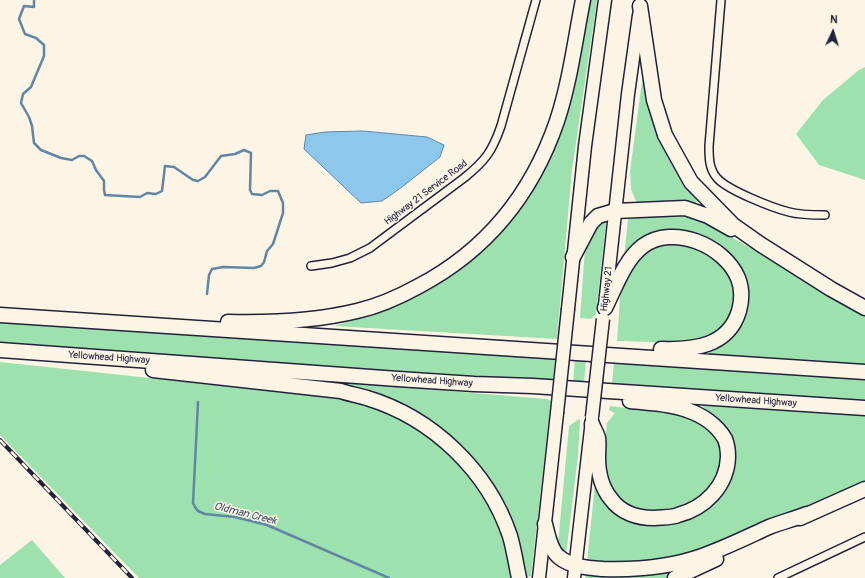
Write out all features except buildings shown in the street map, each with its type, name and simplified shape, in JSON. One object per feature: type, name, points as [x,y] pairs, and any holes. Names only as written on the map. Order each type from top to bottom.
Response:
[{"type":"highway","points":[[134,325],[145,319],[234,322],[292,320],[339,315],[358,311],[392,299],[450,268],[485,239],[508,214],[531,179],[542,158],[557,121],[583,0]]},
{"type":"highway","points":[[641,3],[654,100],[665,135],[691,182],[733,225],[831,289],[865,308]]},
{"type":"highway","points":[[574,257],[591,223],[598,216],[615,211],[685,208],[708,216],[760,244]]},
{"type":"highway","points":[[604,313],[632,256],[648,243],[660,238],[682,237],[695,241],[709,248],[724,259],[737,277],[740,286],[741,304],[736,319],[727,331],[714,342],[696,348],[682,350],[630,348],[618,355]]},
{"type":"highway","points":[[0,315],[865,372]]},
{"type":"highway","points":[[0,351],[72,362],[313,387],[341,391],[387,405],[413,418],[439,436],[461,456],[478,477],[492,497],[505,523],[513,547],[519,578]]},
{"type":"highway","name":"Yellowhead Highway","points":[[0,351],[474,384],[533,386],[865,408]]},
{"type":"highway","points":[[474,384],[669,405],[686,410],[699,415],[720,431],[726,440],[728,453],[727,469],[717,490],[697,508],[678,516],[648,518],[633,515],[617,507],[605,491],[600,478],[598,464],[598,439],[592,421]]},
{"type":"highway","points":[[545,524],[554,551],[575,572],[592,568],[624,569],[662,565],[702,556],[865,489]]},
{"type":"highway","points":[[675,578],[807,514]]},
{"type":"main road","points":[[539,578],[586,146],[605,0]]},
{"type":"main road","name":"Highway 21","points":[[575,572],[628,94],[641,3]]},
{"type":"street","name":"Highway 21 Service Road","points":[[311,266],[332,263],[350,258],[370,248],[464,178],[488,155],[501,126],[536,0]]},
{"type":"street","points":[[721,0],[708,159],[711,168],[717,178],[728,187],[769,206],[789,212],[825,215]]},
{"type":"street","points":[[778,578],[865,538]]},
{"type":"green space","points":[[589,0],[597,0],[572,170],[557,339],[334,326],[373,314],[440,281],[539,177]]},
{"type":"green space","points":[[865,67],[865,180],[819,165],[796,134],[823,100],[859,70]]},
{"type":"green space","points":[[643,74],[645,74],[657,124],[669,157],[687,186],[699,199],[694,205],[642,204],[636,201],[634,197],[631,189],[630,171]]},
{"type":"green space","points":[[657,214],[677,214],[702,220],[800,277],[865,312],[865,365],[709,355],[709,351],[727,340],[743,274],[681,231],[663,231],[648,237],[624,257],[628,219]]},
{"type":"green space","points":[[604,221],[606,224],[596,314],[591,319],[580,318],[585,248],[597,222]]},
{"type":"green space","points":[[674,241],[705,251],[728,273],[733,285],[734,297],[732,309],[727,320],[718,330],[705,338],[687,342],[617,341],[620,298],[624,277],[649,247]]},
{"type":"green space","points":[[0,323],[555,358],[553,381],[0,345]]},
{"type":"green space","points":[[575,358],[586,359],[584,383],[573,382]]},
{"type":"green space","points":[[0,362],[338,398],[363,405],[399,419],[436,442],[452,457],[472,481],[488,507],[501,534],[513,578],[139,578],[0,435]]},
{"type":"green space","points":[[614,362],[865,379],[865,402],[612,384]]},
{"type":"green space","points":[[277,377],[547,399],[551,401],[531,576],[525,578],[512,530],[430,424]]},
{"type":"green space","points":[[702,405],[865,415],[865,484],[696,552],[640,565],[587,562],[595,484],[634,521],[649,525],[661,525],[685,520],[708,508],[725,492],[734,466],[732,449],[728,436],[720,420],[705,409]]},
{"type":"green space","points":[[610,406],[684,415],[696,419],[711,431],[719,443],[724,457],[720,478],[696,503],[662,515],[629,507],[613,493],[605,477],[604,452],[607,423],[615,413],[609,410]]},
{"type":"green space","points":[[579,419],[578,456],[566,555],[558,544],[569,426]]},
{"type":"green space","points":[[32,540],[65,578],[0,578],[0,565]]},
{"type":"green space","points":[[683,568],[666,578],[585,578],[587,573]]},
{"type":"water","points":[[363,131],[427,137],[444,145],[440,157],[382,201],[361,203],[304,149],[306,135],[325,132]]},
{"type":"waterway","name":"Oldman Creek","points":[[34,0],[34,7],[24,6],[19,19],[25,34],[36,38],[44,45],[44,56],[31,87],[23,94],[21,103],[32,126],[34,143],[41,150],[61,158],[72,160],[79,156],[84,156],[92,161],[96,170],[104,181],[105,195],[140,197],[147,193],[156,194],[162,191],[165,166],[174,167],[193,180],[198,181],[205,177],[221,156],[235,154],[244,150],[251,153],[250,190],[252,194],[262,195],[270,191],[278,191],[283,203],[283,213],[273,244],[267,251],[264,262],[261,266],[254,268],[223,267],[212,269],[209,275],[207,294]]},
{"type":"waterway","name":"Oldman Creek","points":[[198,402],[193,503],[198,511],[205,514],[235,517],[267,525],[389,578]]},
{"type":"railway","points":[[0,440],[132,578]]}]
